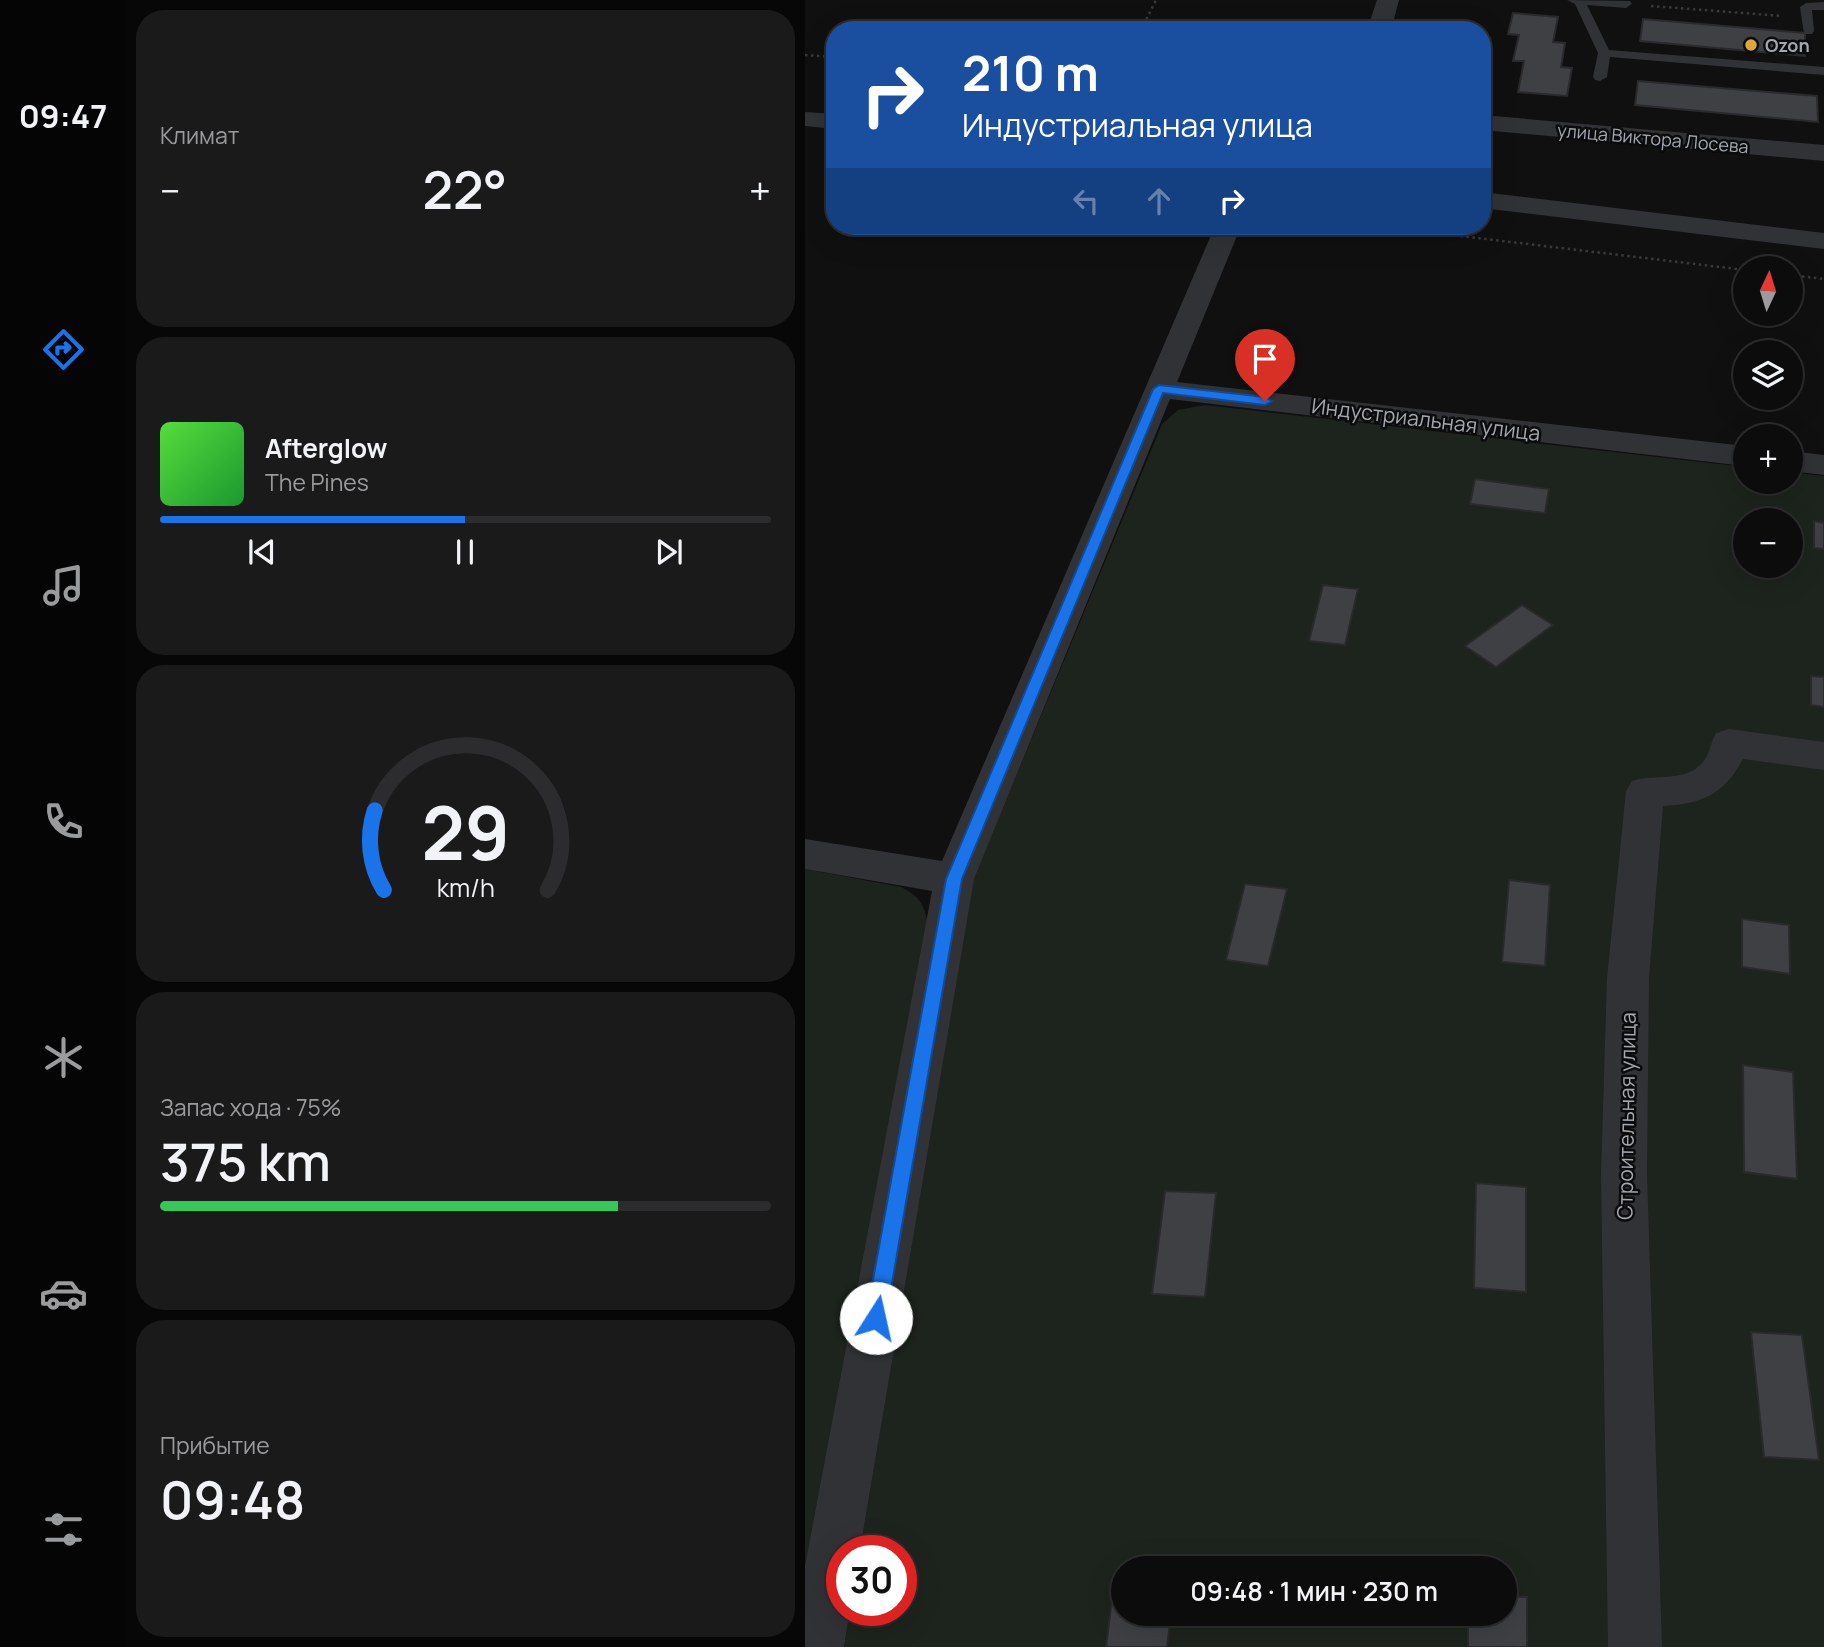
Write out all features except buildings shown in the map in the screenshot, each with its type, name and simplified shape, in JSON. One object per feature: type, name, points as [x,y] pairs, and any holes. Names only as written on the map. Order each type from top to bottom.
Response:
[{"type":"street","points":[[1382,21],[1388,0]]},
{"type":"street","points":[[805,119],[826,121]]},
{"type":"street","name":"улица Виктора Лосева","points":[[1491,123],[1824,153]]},
{"type":"street","points":[[1491,201],[1824,241]]},
{"type":"street","points":[[817,1647],[954,879],[1224,235]]},
{"type":"street","name":"Индустриальная улица","points":[[1159,389],[1733,455]]},
{"type":"street","points":[[1803,463],[1824,465]]},
{"type":"street","name":"Строительная улица","points":[[1635,1647],[1624,1174],[1628,978],[1645,791],[1677,791],[1705,782],[1718,772],[1727,758],[1729,743],[1824,756]]},
{"type":"street","points":[[805,854],[954,879]]},
{"type":"lane","points":[[1573,0],[1626,4]]},
{"type":"lane","points":[[1579,1],[1604,53],[1600,77]]},
{"type":"lane","points":[[1807,25],[1809,5],[1824,6]]},
{"type":"lane","points":[[1604,53],[1824,71]]},
{"type":"path","points":[[1146,21],[1156,0]]},
{"type":"path","points":[[1626,4],[1807,25]]},
{"type":"path","points":[[805,55],[826,56]]},
{"type":"path","points":[[1452,235],[1733,269]]},
{"type":"path","points":[[1803,277],[1824,279]]},
{"type":"shaded area","points":[[1205,405],[1733,466],[1733,494],[1803,494],[1803,474],[1824,476],[1824,1647],[844,1647],[847,1626],[917,1626],[917,1535],[863,1535],[973,880],[1162,424],[1178,410]]},
{"type":"shaded area","points":[[805,869],[901,887],[919,900],[927,921],[805,1569]]},
{"type":"place","name":"Ozon","points":[[1751,45]]},
{"type":"route","points":[[876,1318],[954,879],[1159,389],[1265,401]]}]
